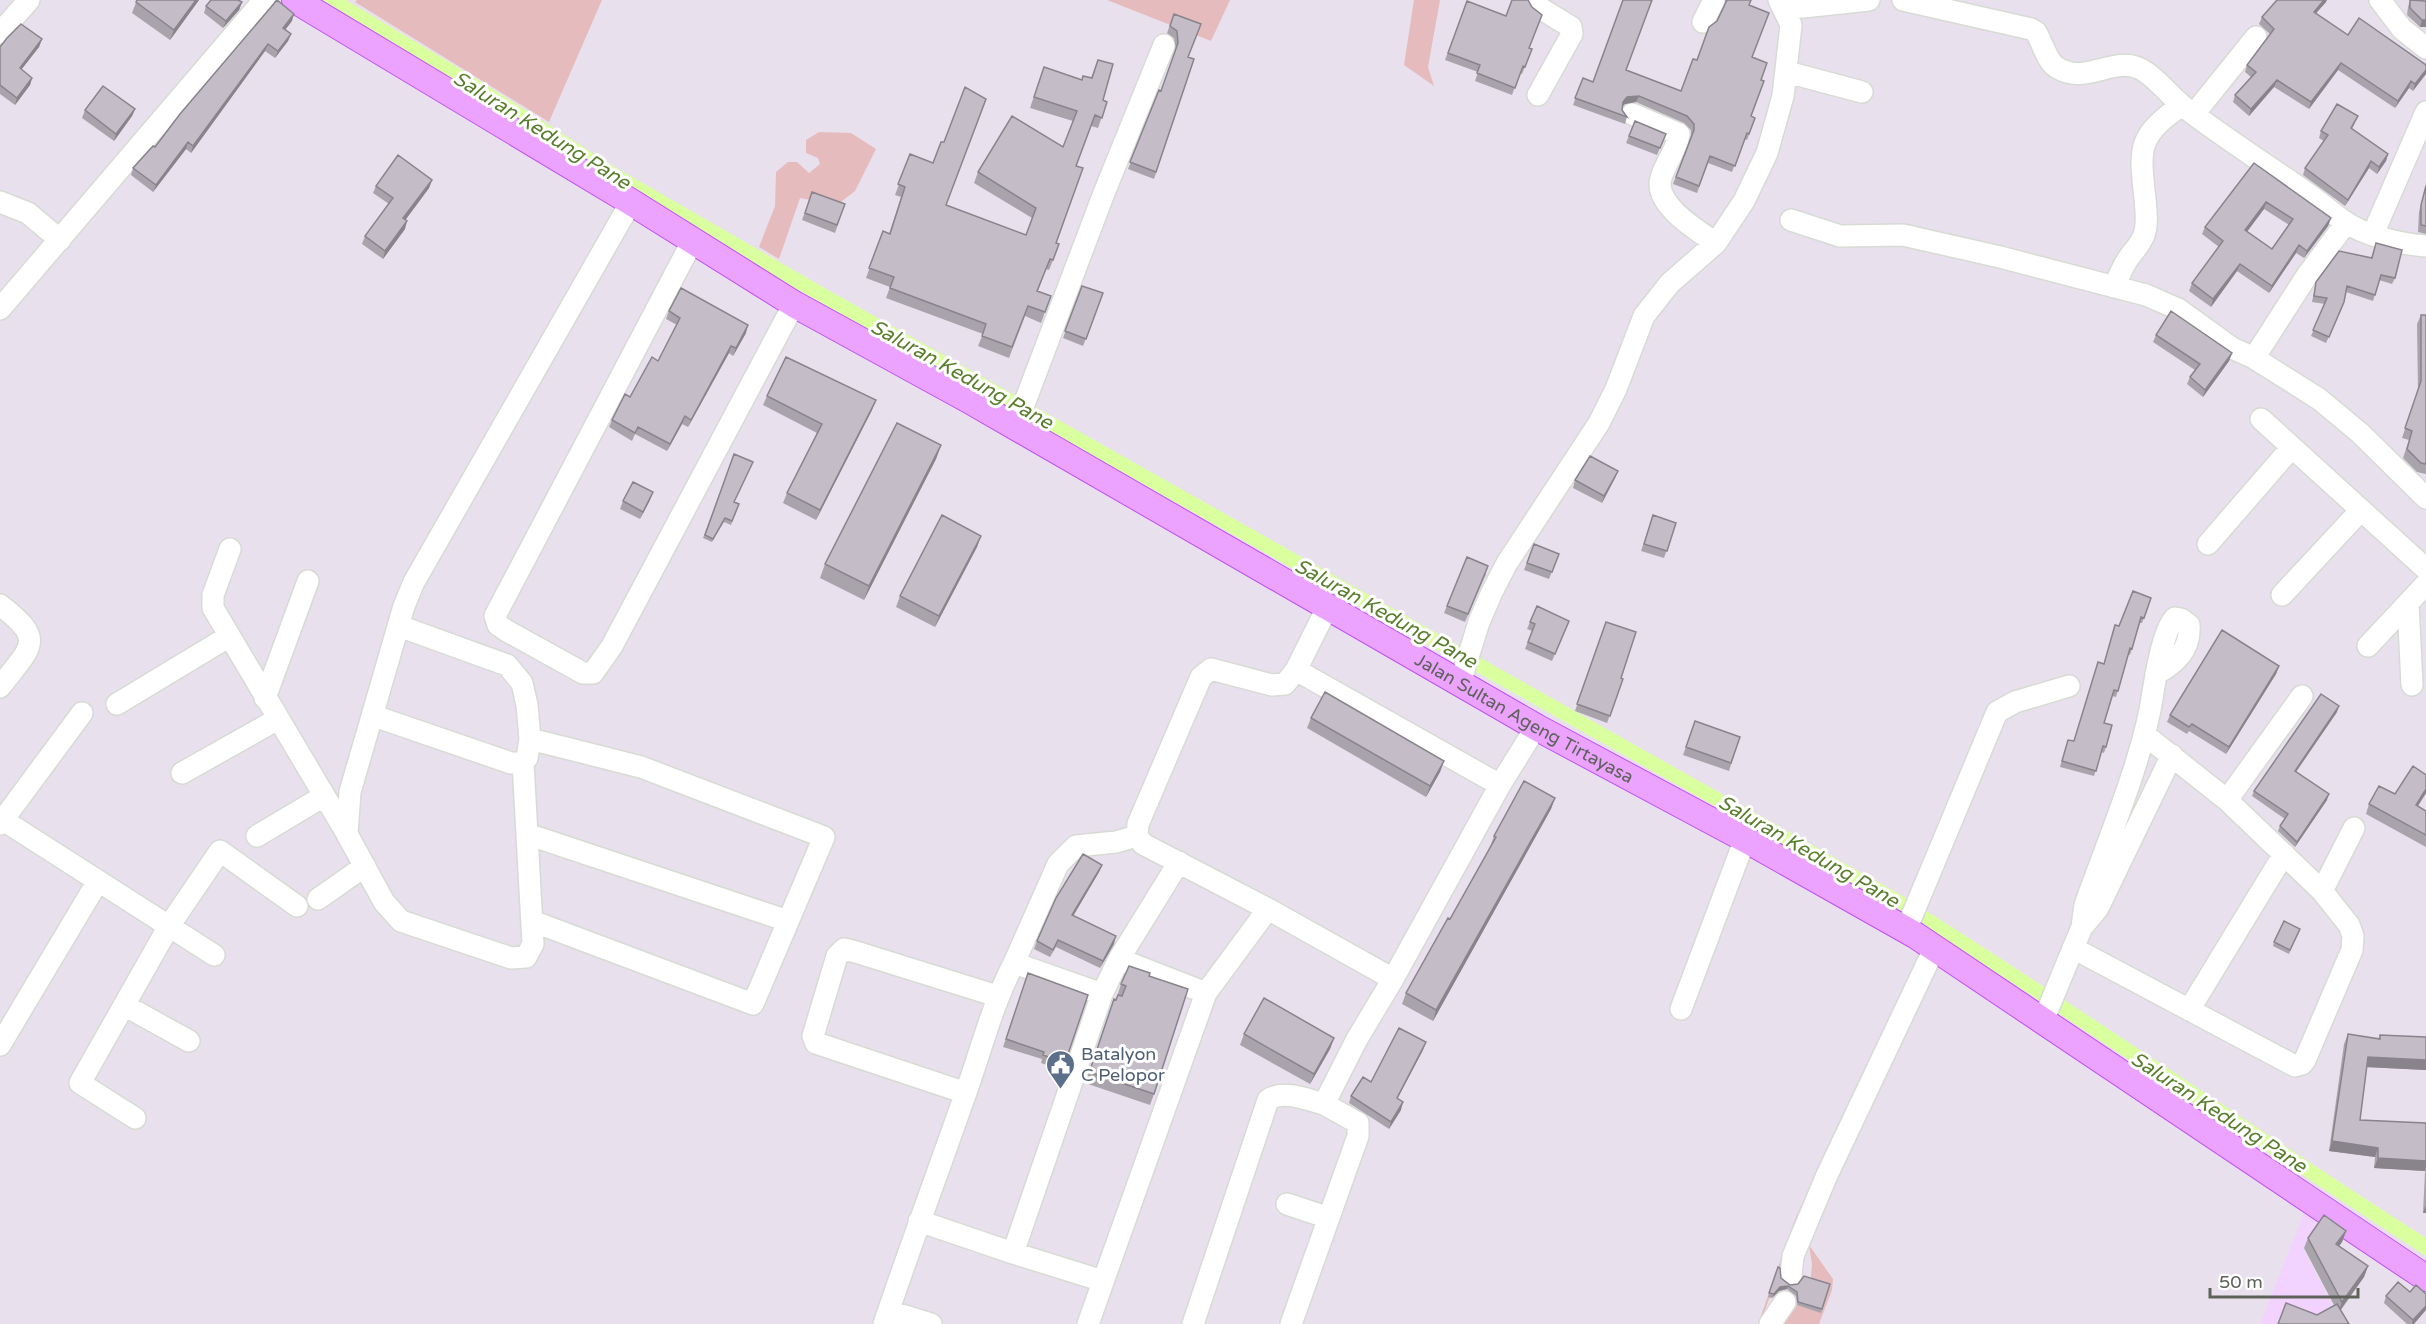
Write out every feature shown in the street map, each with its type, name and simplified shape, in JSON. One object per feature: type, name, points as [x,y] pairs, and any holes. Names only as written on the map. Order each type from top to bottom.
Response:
[{"type":"main road","name":"Jalan Sultan Ageng Tirtayasa","points":[[295,0],[631,202],[794,304],[1016,424],[1328,606],[1462,677],[1536,727],[1908,925],[1935,947],[2045,1017],[2426,1278]]},
{"type":"street","points":[[0,33],[29,0]]},
{"type":"street","points":[[0,309],[264,0]]},
{"type":"street","points":[[1536,0],[1540,8],[1571,27],[1572,34],[1538,95]]},
{"type":"street","points":[[1703,22],[1714,0]]},
{"type":"street","points":[[1462,677],[1487,602],[1507,562],[1599,423],[1616,389],[1644,316],[1670,282],[1716,243],[1744,201],[1767,153],[1783,96],[1787,72],[1791,25],[1781,4],[1869,0]]},
{"type":"street","points":[[1903,0],[2031,29],[2036,32],[2055,66],[2070,72],[2089,74],[2116,65],[2136,65],[2188,110],[2239,148],[2306,192],[2346,223],[2411,245],[2426,246]]},
{"type":"street","points":[[2380,0],[2402,29],[2426,48]]},
{"type":"street","points":[[2402,0],[2402,29]]},
{"type":"street","points":[[2114,287],[2127,260],[2144,236],[2146,208],[2142,150],[2151,129],[2161,120],[2188,110],[2256,37]]},
{"type":"street","points":[[1016,424],[1164,45]]},
{"type":"street","points":[[1787,72],[1862,92]]},
{"type":"street","points":[[2373,234],[2426,112]]},
{"type":"street","points":[[1632,114],[1679,134],[1660,180],[1661,192],[1675,212],[1716,243]]},
{"type":"street","points":[[0,202],[28,213],[60,240]]},
{"type":"street","points":[[347,834],[350,792],[414,582],[631,202]]},
{"type":"street","points":[[1791,220],[1840,236],[1903,235],[2000,257],[2146,295],[2178,309],[2232,348],[2254,358],[2319,399],[2360,434],[2426,498]]},
{"type":"street","points":[[2254,358],[2306,277],[2346,223]]},
{"type":"street","points":[[693,240],[495,616],[498,625],[507,631],[584,674],[593,673],[612,645],[794,304]]},
{"type":"street","points":[[2261,419],[2426,569]]},
{"type":"street","points":[[2208,544],[2292,447]]},
{"type":"street","points":[[2282,595],[2361,510]]},
{"type":"street","points":[[230,549],[213,595],[213,608],[228,637],[347,834],[384,902],[401,921],[511,958],[526,957],[533,944],[523,763],[527,758],[530,739],[527,705],[522,683],[507,665],[399,626]]},
{"type":"street","points":[[265,698],[308,581]]},
{"type":"street","points":[[2368,646],[2426,584]]},
{"type":"street","points":[[2408,603],[2412,685]]},
{"type":"street","points":[[0,605],[21,621],[30,633],[32,641],[27,652],[0,687]]},
{"type":"street","points":[[1328,606],[1296,670],[1285,684],[1272,685],[1211,669],[1201,677],[1138,824],[1137,836],[1143,844],[1268,909],[1393,979]]},
{"type":"street","points":[[117,704],[228,637]]},
{"type":"street","points":[[1296,670],[1500,785]]},
{"type":"street","points":[[2045,1017],[2082,927],[2085,904],[2145,735],[2156,674]]},
{"type":"street","points":[[1908,925],[1997,711],[2015,702],[2070,686]]},
{"type":"street","points":[[2227,800],[2302,696]]},
{"type":"street","points":[[82,713],[2,822],[214,955]]},
{"type":"street","points":[[374,716],[501,761],[523,763]]},
{"type":"street","points":[[182,773],[278,719]]},
{"type":"street","points":[[1324,1104],[1357,1039],[1393,979],[1500,785],[1536,727]]},
{"type":"street","points":[[2073,948],[2295,1066],[2302,1064],[2352,950],[2353,936],[2349,925],[2322,891],[2227,800],[2145,735]]},
{"type":"street","points":[[530,739],[641,767],[824,837],[753,1004],[532,921]]},
{"type":"street","points":[[2082,927],[2098,908],[2172,755]]},
{"type":"street","points":[[257,836],[324,796]]},
{"type":"street","points":[[2322,891],[2354,828]]},
{"type":"street","points":[[527,834],[788,921]]},
{"type":"street","points":[[931,1324],[887,1317],[966,1093],[997,996],[1058,864],[1076,846],[1116,842],[1137,836]]},
{"type":"street","points":[[1681,1009],[1745,839]]},
{"type":"street","points":[[135,1118],[80,1083],[169,926],[220,851],[297,906]]},
{"type":"street","points":[[2189,1010],[2284,854]]},
{"type":"street","points":[[1013,1253],[1102,994],[1119,959],[1179,862]]},
{"type":"street","points":[[318,899],[365,866]]},
{"type":"street","points":[[0,1045],[98,881]]},
{"type":"street","points":[[1089,1324],[1206,993],[1268,909]]},
{"type":"street","points":[[1796,1277],[1803,1265],[1798,1243],[1827,1175],[1935,947]]},
{"type":"street","points":[[966,1093],[816,1043],[813,1036],[837,956],[844,949],[856,952],[997,996]]},
{"type":"street","points":[[1119,959],[1206,993]]},
{"type":"street","points":[[1014,963],[1102,994]]},
{"type":"street","points":[[124,1005],[189,1041]]},
{"type":"street","points":[[1194,1324],[1268,1100],[1275,1095],[1286,1095],[1324,1104],[1358,1123],[1358,1136],[1291,1324]]},
{"type":"street","points":[[1287,1204],[1329,1218]]},
{"type":"street","points":[[919,1221],[1103,1281]]},
{"type":"street","points":[[1770,1324],[1782,1301]]},
{"type":"shaded area","points":[[357,0],[602,0],[549,122],[355,2]]},
{"type":"shaded area","points":[[1107,0],[1230,0],[1211,41]]},
{"type":"shaded area","points":[[1414,0],[1440,0],[1428,67],[1434,86],[1404,65]]},
{"type":"shaded area","points":[[819,132],[851,133],[876,149],[855,191],[837,205],[800,198],[779,259],[759,247],[775,206],[776,172],[788,162],[797,162],[809,173],[820,164],[818,158],[806,153],[806,140]]},
{"type":"shaded area","points":[[1903,989],[1905,990],[1784,1256],[1773,1295],[1758,1324],[1795,1219]]},
{"type":"shaded area","points":[[2305,1210],[2321,1222],[2303,1248],[2342,1324],[2260,1324]]},
{"type":"shaded area","points":[[1809,1245],[1833,1279],[1832,1290],[1819,1324],[1783,1324],[1810,1287],[1812,1264]]},
{"type":"water","name":"Saluran Kedung Pane","points":[[317,0],[346,0],[472,76],[613,166],[821,286],[1901,895],[2426,1238],[2426,1256],[1894,907],[605,179]]},
{"type":"building","points":[[137,0],[196,0],[174,30],[136,2]]},
{"type":"building","points":[[211,0],[242,2],[226,21],[206,6]]},
{"type":"building","points":[[277,0],[294,14],[283,28],[291,34],[278,51],[268,44],[193,146],[188,142],[156,185],[133,168],[153,146],[155,147],[180,114]]},
{"type":"building","points":[[1512,0],[1528,0],[1532,7],[1542,15],[1529,48],[1532,49],[1515,88],[1477,73],[1480,65],[1448,53],[1467,1],[1506,16]]},
{"type":"building","points":[[1623,0],[1652,0],[1626,70],[1681,91],[1693,59],[1697,60],[1709,27],[1717,21],[1727,0],[1751,0],[1749,5],[1769,13],[1752,57],[1767,63],[1761,80],[1764,81],[1751,116],[1755,118],[1749,134],[1747,133],[1735,166],[1710,156],[1699,186],[1676,177],[1694,130],[1694,124],[1687,116],[1639,96],[1627,97],[1623,102],[1622,110],[1627,117],[1575,98],[1583,78],[1593,82]]},
{"type":"building","points":[[2277,0],[2324,0],[2314,12],[2348,35],[2359,18],[2426,65],[2426,70],[2415,84],[2411,81],[2398,101],[2341,63],[2311,102],[2277,80],[2251,109],[2235,95],[2256,72],[2247,65],[2274,29],[2262,17]]},
{"type":"building","points":[[2410,0],[2426,1],[2426,20],[2422,20],[2410,8]]},
{"type":"building","points":[[1174,14],[1201,24],[1188,57],[1194,59],[1156,172],[1130,162],[1159,90],[1161,91],[1178,43],[1177,31],[1170,26]]},
{"type":"building","points":[[21,24],[42,39],[20,68],[32,78],[17,98],[0,85],[0,47]]},
{"type":"building","points":[[1098,60],[1113,64],[1103,100],[1107,102],[1102,118],[1095,115],[1076,166],[1083,168],[1056,243],[1059,244],[1037,291],[1051,296],[1045,312],[1028,306],[1012,347],[982,336],[986,324],[890,288],[894,277],[869,268],[883,231],[890,234],[905,187],[898,184],[910,154],[933,163],[941,142],[944,142],[965,87],[986,99],[946,205],[1026,235],[1036,208],[978,172],[1012,116],[1063,147],[1077,111],[1034,97],[1044,67],[1082,80],[1083,76],[1092,78]]},
{"type":"building","points":[[103,86],[135,109],[116,134],[85,110]]},
{"type":"building","points":[[2337,104],[2358,116],[2351,128],[2388,154],[2379,167],[2371,161],[2348,200],[2305,168],[2328,135],[2321,131]]},
{"type":"building","points":[[1635,121],[1666,134],[1660,148],[1629,136]]},
{"type":"building","points":[[398,155],[432,180],[403,218],[407,221],[385,251],[365,236],[393,198],[376,186]]},
{"type":"building","points":[[2254,163],[2331,218],[2307,251],[2299,245],[2272,286],[2240,264],[2213,299],[2192,283],[2223,241],[2205,227]],"holes":[[[2266,202],[2293,219],[2272,249],[2245,230]]]},
{"type":"building","points":[[2426,186],[2426,226],[2421,225],[2421,205]]},
{"type":"building","points":[[812,192],[845,204],[837,225],[805,213]]},
{"type":"building","points":[[2376,243],[2402,250],[2395,278],[2381,275],[2375,295],[2347,286],[2344,302],[2329,337],[2313,330],[2327,298],[2314,296],[2316,282],[2339,251],[2372,258]]},
{"type":"building","points":[[1082,286],[1103,293],[1086,339],[1065,331]]},
{"type":"building","points":[[681,288],[748,325],[736,348],[731,346],[691,420],[685,416],[670,444],[638,427],[635,433],[612,420],[625,394],[630,397],[652,357],[658,361],[680,318],[669,311]]},
{"type":"building","points":[[2171,311],[2232,353],[2205,390],[2190,377],[2200,364],[2156,335]]},
{"type":"building","points":[[2421,315],[2426,315],[2426,464],[2421,463],[2407,449],[2412,431],[2405,428],[2421,381]]},
{"type":"building","points":[[786,357],[876,400],[820,510],[787,493],[822,424],[767,396]]},
{"type":"building","points":[[897,423],[941,445],[869,586],[825,564]]},
{"type":"building","points":[[734,454],[753,462],[734,502],[739,504],[732,521],[725,518],[713,539],[705,535]]},
{"type":"building","points":[[1590,456],[1618,471],[1604,496],[1575,480]]},
{"type":"building","points":[[633,482],[653,492],[643,512],[623,501]]},
{"type":"building","points":[[942,515],[981,536],[939,616],[900,596]]},
{"type":"building","points":[[1653,515],[1676,523],[1667,551],[1644,544]]},
{"type":"building","points":[[1534,544],[1559,554],[1552,572],[1527,563]]},
{"type":"building","points":[[1467,557],[1488,566],[1468,614],[1447,606]]},
{"type":"building","points":[[2133,591],[2151,598],[2144,618],[2141,617],[2132,649],[2130,648],[2118,691],[2114,690],[2104,723],[2112,725],[2096,771],[2062,761],[2068,740],[2074,741],[2098,662],[2104,664],[2115,625],[2119,626]]},
{"type":"building","points":[[1537,606],[1569,621],[1555,654],[1528,642],[1535,624],[1530,622]]},
{"type":"building","points":[[1606,622],[1636,632],[1610,716],[1577,704]]},
{"type":"building","points":[[2222,630],[2279,666],[2229,747],[2192,724],[2189,727],[2170,715]]},
{"type":"building","points":[[1325,692],[1444,761],[1430,786],[1311,718]]},
{"type":"building","points":[[2321,694],[2339,706],[2295,771],[2329,794],[2297,842],[2280,826],[2288,814],[2254,791]]},
{"type":"building","points":[[1695,721],[1740,737],[1731,763],[1686,747]]},
{"type":"building","points":[[2413,766],[2426,775],[2426,789],[2416,805],[2426,811],[2426,835],[2369,804],[2379,786],[2395,794]]},
{"type":"building","points":[[1524,781],[1555,798],[1436,1010],[1406,993],[1496,837],[1494,836]]},
{"type":"building","points":[[1083,854],[1102,865],[1072,915],[1116,936],[1103,961],[1058,940],[1053,950],[1037,941],[1056,898]]},
{"type":"building","points":[[2284,921],[2300,929],[2290,950],[2274,942]]},
{"type":"building","points":[[1129,966],[1150,973],[1149,976],[1188,989],[1154,1094],[1092,1073],[1094,1068],[1091,1067],[1114,999],[1116,1000],[1118,995],[1122,996],[1126,986],[1121,984]]},
{"type":"building","points":[[1028,973],[1088,995],[1065,1063],[1043,1055],[1044,1052],[1006,1039]]},
{"type":"building","points":[[1264,998],[1334,1038],[1314,1074],[1244,1034]]},
{"type":"building","points":[[1399,1028],[1426,1042],[1397,1098],[1403,1102],[1391,1122],[1351,1096],[1363,1077],[1371,1082]]},
{"type":"building","points":[[2348,1034],[2380,1039],[2380,1035],[2426,1037],[2426,1060],[2368,1057],[2360,1120],[2426,1123],[2426,1161],[2378,1158],[2378,1148],[2332,1141]]},
{"type":"building","points":[[2324,1215],[2346,1231],[2336,1244],[2368,1266],[2342,1302],[2308,1238]]},
{"type":"building","points":[[1778,1267],[1781,1278],[1790,1285],[1798,1284],[1804,1276],[1830,1284],[1822,1309],[1798,1302],[1797,1292],[1788,1286],[1780,1287],[1774,1294],[1769,1293]]},
{"type":"building","points":[[2398,1282],[2410,1292],[2416,1285],[2426,1294],[2426,1306],[2413,1320],[2386,1296]]},
{"type":"building","points":[[2286,1303],[2317,1315],[2337,1304],[2349,1324],[2278,1324]]},
{"type":"place","name":"Batalyon C Pelopor","points":[[1060,1090]]}]
